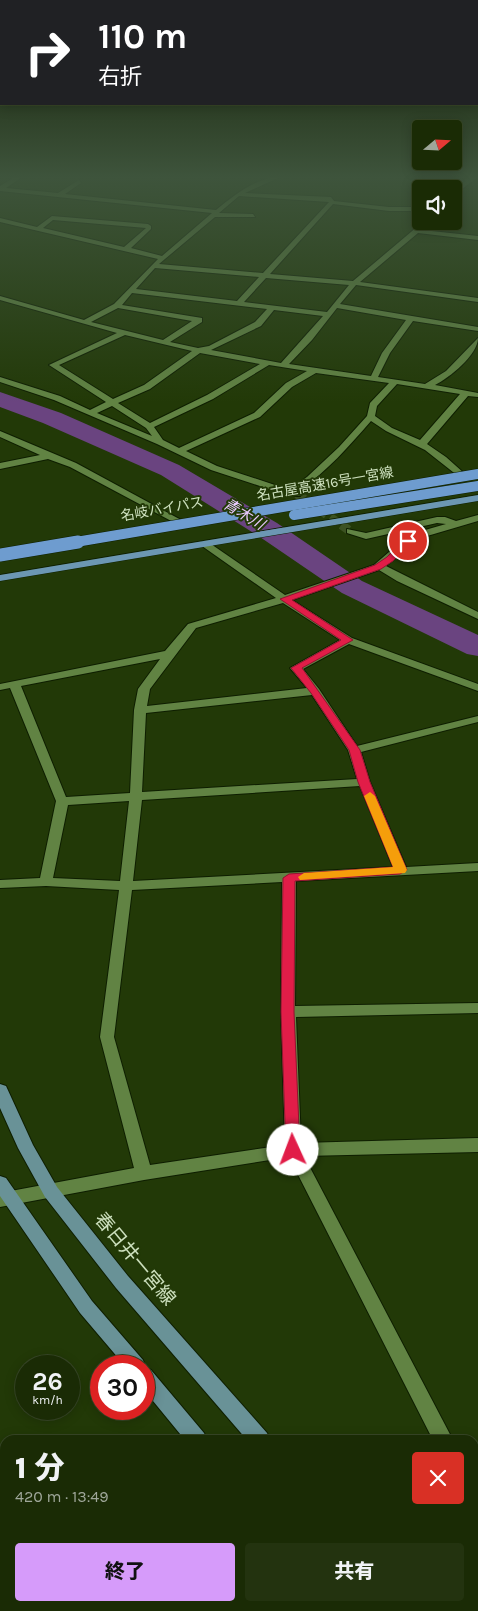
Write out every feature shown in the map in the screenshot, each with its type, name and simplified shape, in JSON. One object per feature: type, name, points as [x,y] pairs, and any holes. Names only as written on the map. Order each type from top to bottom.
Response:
[{"type":"highway","name":"名岐バイパス","points":[[0,554],[194,518],[478,472]]},
{"type":"highway","name":"名古屋高速16号一宮線","points":[[0,554],[478,472]]},
{"type":"highway","name":"名古屋高速16号一宮線","points":[[0,565],[478,486]]},
{"type":"highway","points":[[0,578],[478,498]]},
{"type":"main road","name":"春日井一宮線","points":[[0,1090],[26,1148],[51,1192],[122,1282],[256,1435]]},
{"type":"main road","points":[[3,1194],[86,1307],[127,1355]]},
{"type":"main road","points":[[155,1389],[193,1435]]},
{"type":"street","points":[[139,252],[164,258]]},
{"type":"street","points":[[85,322],[116,306],[154,266],[171,252]]},
{"type":"street","points":[[238,304],[286,252]]},
{"type":"street","points":[[283,365],[354,283],[391,252]]},
{"type":"street","points":[[154,266],[354,283],[478,300]]},
{"type":"street","points":[[131,291],[328,314]]},
{"type":"street","points":[[0,298],[164,343],[267,363],[478,395]]},
{"type":"street","points":[[116,306],[199,320],[164,343]]},
{"type":"street","points":[[336,306],[478,330]]},
{"type":"street","points":[[92,412],[147,387],[199,350],[211,348],[258,324],[272,308]]},
{"type":"street","points":[[374,379],[386,353],[411,318]]},
{"type":"street","points":[[124,333],[54,365],[78,383],[114,403],[149,426],[160,442]]},
{"type":"street","points":[[427,386],[447,375],[478,340]]},
{"type":"street","points":[[149,426],[195,406],[235,385],[267,363]]},
{"type":"street","points":[[179,451],[257,415],[289,385],[314,370]]},
{"type":"street","points":[[0,379],[92,412],[214,468],[272,487]]},
{"type":"street","points":[[297,494],[293,490],[310,479],[342,449],[371,416],[373,405],[394,383]]},
{"type":"street","points":[[422,444],[466,393]]},
{"type":"street","points":[[371,416],[380,426],[422,444],[442,457],[461,474]]},
{"type":"street","points":[[0,434],[72,465],[178,521]]},
{"type":"street","points":[[0,466],[49,456]]},
{"type":"street","points":[[144,1174],[107,1037],[136,796],[140,710],[144,689],[192,626],[300,594],[378,566],[390,559],[408,541],[425,533],[478,518]]},
{"type":"street","points":[[350,531],[366,536],[437,520],[445,520],[456,525]]},
{"type":"street","points":[[204,544],[348,640],[478,688]]},
{"type":"street","points":[[378,566],[400,579],[478,616]]},
{"type":"street","points":[[348,640],[296,668],[354,750],[364,782],[400,870]]},
{"type":"street","points":[[0,687],[169,654]]},
{"type":"street","points":[[14,684],[62,801],[46,882]]},
{"type":"street","points":[[140,710],[314,691]]},
{"type":"street","points":[[354,750],[478,719]]},
{"type":"street","points":[[62,801],[364,782]]},
{"type":"street","points":[[0,884],[46,882],[125,886],[478,867]]},
{"type":"street","points":[[289,878],[288,1012],[293,1150],[439,1435]]},
{"type":"street","points":[[288,1012],[478,1008]]},
{"type":"street","points":[[3,1194],[51,1192],[144,1174],[293,1150],[478,1145]]},
{"type":"waterway","name":"青木川","points":[[0,399],[52,418],[170,470],[267,529],[352,587],[478,647]]},
{"type":"tunnel","points":[[297,494],[350,531]]},
{"type":"slow traffic","points":[[304,877],[400,870],[370,796]]},
{"type":"route","points":[[293,1150],[288,1012],[289,878],[400,870],[364,782],[354,750],[296,668],[348,640],[284,599],[378,567],[390,559],[408,541]]}]
